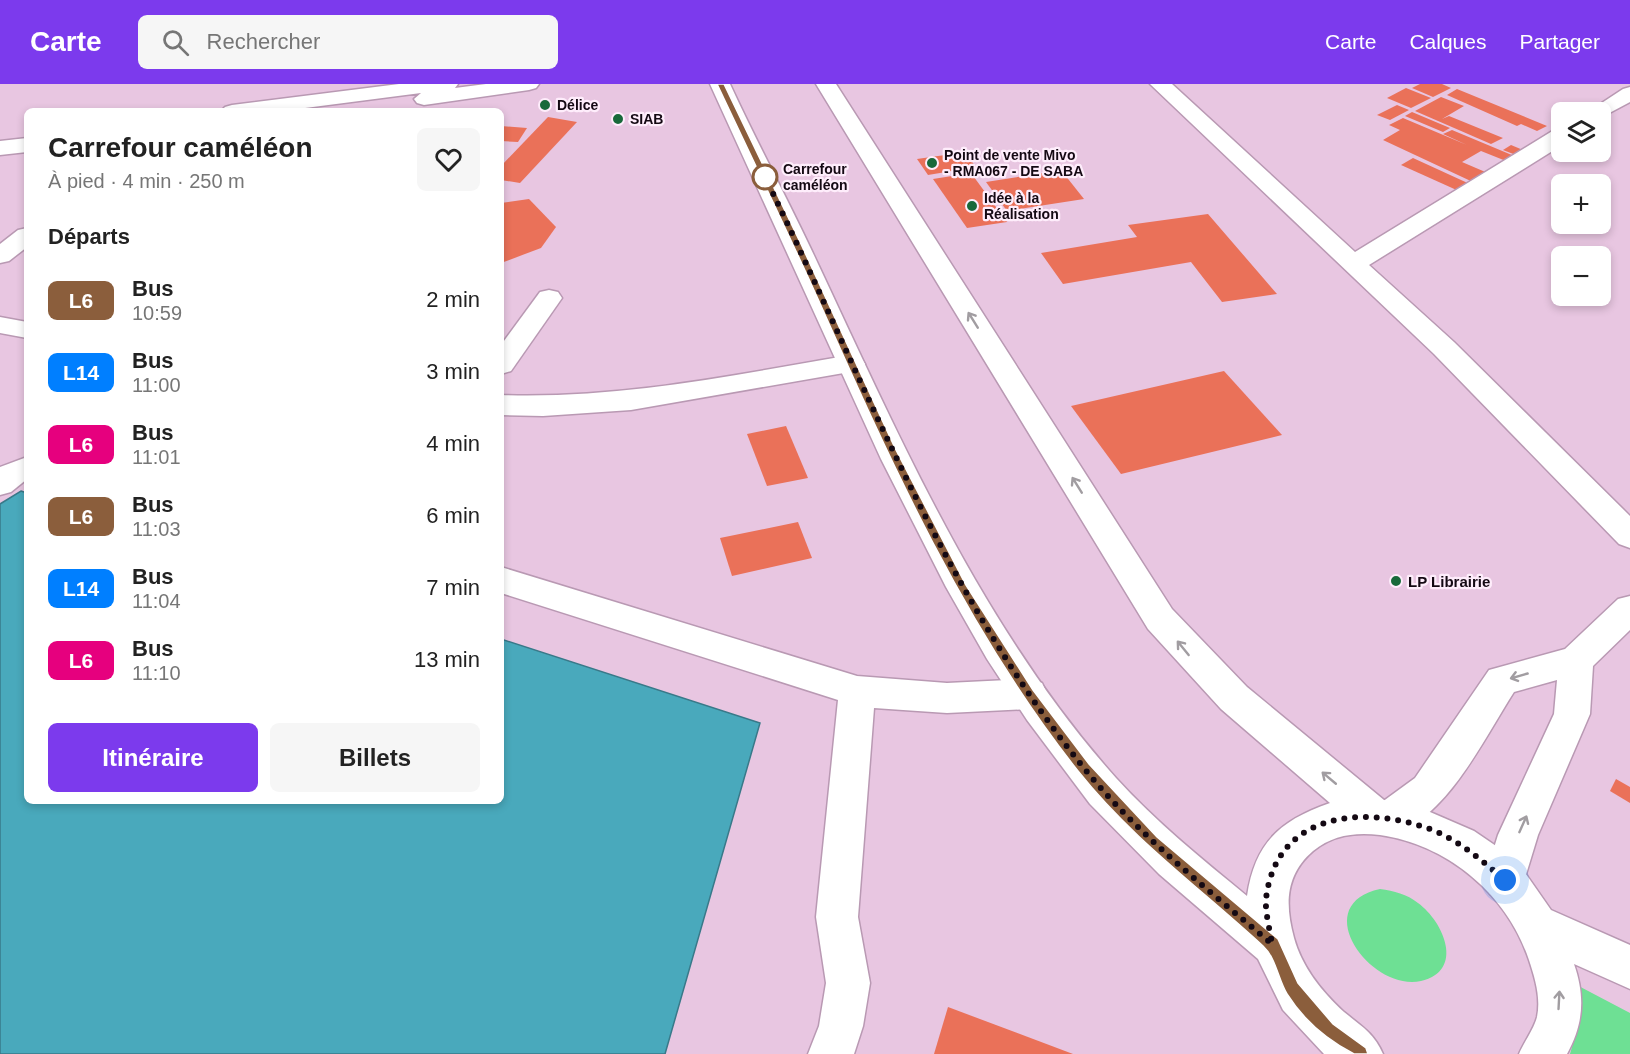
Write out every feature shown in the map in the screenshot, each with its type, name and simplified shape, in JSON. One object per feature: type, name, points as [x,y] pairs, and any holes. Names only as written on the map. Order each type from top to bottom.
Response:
[{"type":"main road","points":[[254,108],[407,87],[448,84]]},
{"type":"main road","points":[[350,108],[530,84]]},
{"type":"main road","points":[[720,84],[890,448],[962,588],[1029,694],[1084,768],[1152,842],[1272,944]]},
{"type":"main road","points":[[826,84],[1160,619],[1187,654],[1219,686],[1383,817]]},
{"type":"main road","points":[[1162,84],[1443,348],[1630,536]]},
{"type":"main road","points":[[1611,105],[1630,93]]},
{"type":"main road","points":[[0,137],[24,134]]},
{"type":"main road","points":[[1353,264],[1551,142]]},
{"type":"main road","points":[[0,148],[24,146]]},
{"type":"main road","points":[[0,256],[24,237]]},
{"type":"main road","points":[[504,361],[549,298]]},
{"type":"main road","points":[[0,325],[24,329]]},
{"type":"main road","points":[[504,405],[555,405],[663,395],[851,364]]},
{"type":"main road","points":[[0,484],[14,472],[24,469]]},
{"type":"main road","points":[[504,581],[857,691],[947,698],[1029,694]]},
{"type":"main road","points":[[1383,817],[1429,790],[1502,681],[1576,660],[1630,609]]},
{"type":"main road","points":[[1505,880],[1518,835],[1572,714],[1576,660]]},
{"type":"main road","points":[[831,1054],[841,1026],[848,983],[837,916],[857,691]]},
{"type":"main road","points":[[1360,1054],[1327,1029],[1293,988],[1272,944],[1266,900],[1275,862],[1298,835],[1332,819],[1383,817],[1432,830],[1471,851],[1505,880],[1534,915],[1560,983],[1557,1025],[1542,1054]]},
{"type":"main road","points":[[1539,926],[1630,967]]},
{"type":"green space","points":[[1380,889],[1409,897],[1427,911],[1436,922],[1446,945],[1446,957],[1443,967],[1435,976],[1421,981],[1402,981],[1383,974],[1367,961],[1354,945],[1348,928],[1349,912],[1359,898]]},
{"type":"green space","points":[[1571,982],[1630,1013],[1630,1054],[1570,1054],[1576,1018]]},
{"type":"water","points":[[21,491],[24,492],[24,804],[504,804],[504,640],[760,723],[665,1054],[0,1054],[0,504]]},
{"type":"building","points":[[1420,84],[1442,84],[1451,88],[1433,97],[1412,88]]},
{"type":"building","points":[[1406,88],[1431,98],[1411,108],[1387,98]]},
{"type":"building","points":[[1457,89],[1547,126],[1537,131],[1521,124],[1517,126],[1447,95]]},
{"type":"building","points":[[1441,97],[1464,106],[1442,119],[1449,116],[1503,138],[1491,144],[1415,111]]},
{"type":"building","points":[[1397,105],[1409,110],[1390,120],[1377,115]]},
{"type":"building","points":[[1412,112],[1450,128],[1443,132],[1405,116]]},
{"type":"building","points":[[548,117],[577,122],[520,183],[504,180],[504,163]]},
{"type":"building","points":[[1403,118],[1467,145],[1443,134],[1452,130],[1519,158],[1511,163],[1481,151],[1462,162],[1490,174],[1475,183],[1383,140],[1400,130],[1389,125]]},
{"type":"building","points":[[504,126],[527,128],[518,142],[504,141]]},
{"type":"building","points":[[1511,145],[1528,152],[1521,157],[1503,150]]},
{"type":"building","points":[[952,154],[959,161],[970,159],[976,167],[928,175],[917,159]]},
{"type":"building","points":[[1413,158],[1472,185],[1461,192],[1401,165]]},
{"type":"building","points":[[1061,170],[1084,199],[1007,211],[986,182]]},
{"type":"building","points":[[971,173],[1007,222],[967,228],[933,179]]},
{"type":"building","points":[[529,199],[556,227],[541,248],[504,262],[504,203]]},
{"type":"building","points":[[1208,214],[1277,294],[1222,302],[1191,262],[1063,284],[1041,253],[1137,237],[1128,225]]},
{"type":"building","points":[[1224,371],[1282,435],[1121,474],[1071,406]]},
{"type":"building","points":[[786,426],[808,478],[767,486],[747,434]]},
{"type":"building","points":[[798,522],[812,558],[732,576],[720,538]]},
{"type":"building","points":[[1616,779],[1630,787],[1630,803],[1610,791]]},
{"type":"building","points":[[948,1007],[1073,1054],[934,1054]]},
{"type":"bus line","name":"L6","points":[[720,84],[797,244],[890,448],[962,588],[1029,694],[1084,768],[1152,842],[1272,944],[1293,988],[1327,1029],[1360,1054]]},
{"type":"place","name":"Délice","points":[[545,105]]},
{"type":"place","name":"SIAB","points":[[618,119]]},
{"type":"place","name":"Point de vente Mivo - RMA067 - DE SABA","points":[[932,163]]},
{"type":"place","name":"Carrefour caméléon","points":[[765,177]]},
{"type":"place","name":"Idée à la Réalisation","points":[[972,206]]},
{"type":"place","name":"LP Librairie","points":[[1396,581]]},
{"type":"route","points":[[765,177],[762,171],[890,448],[962,588],[1029,694],[1084,768],[1152,842],[1272,944],[1266,900],[1275,862],[1298,835],[1332,819],[1373,815],[1432,830],[1471,851],[1505,880]]}]
